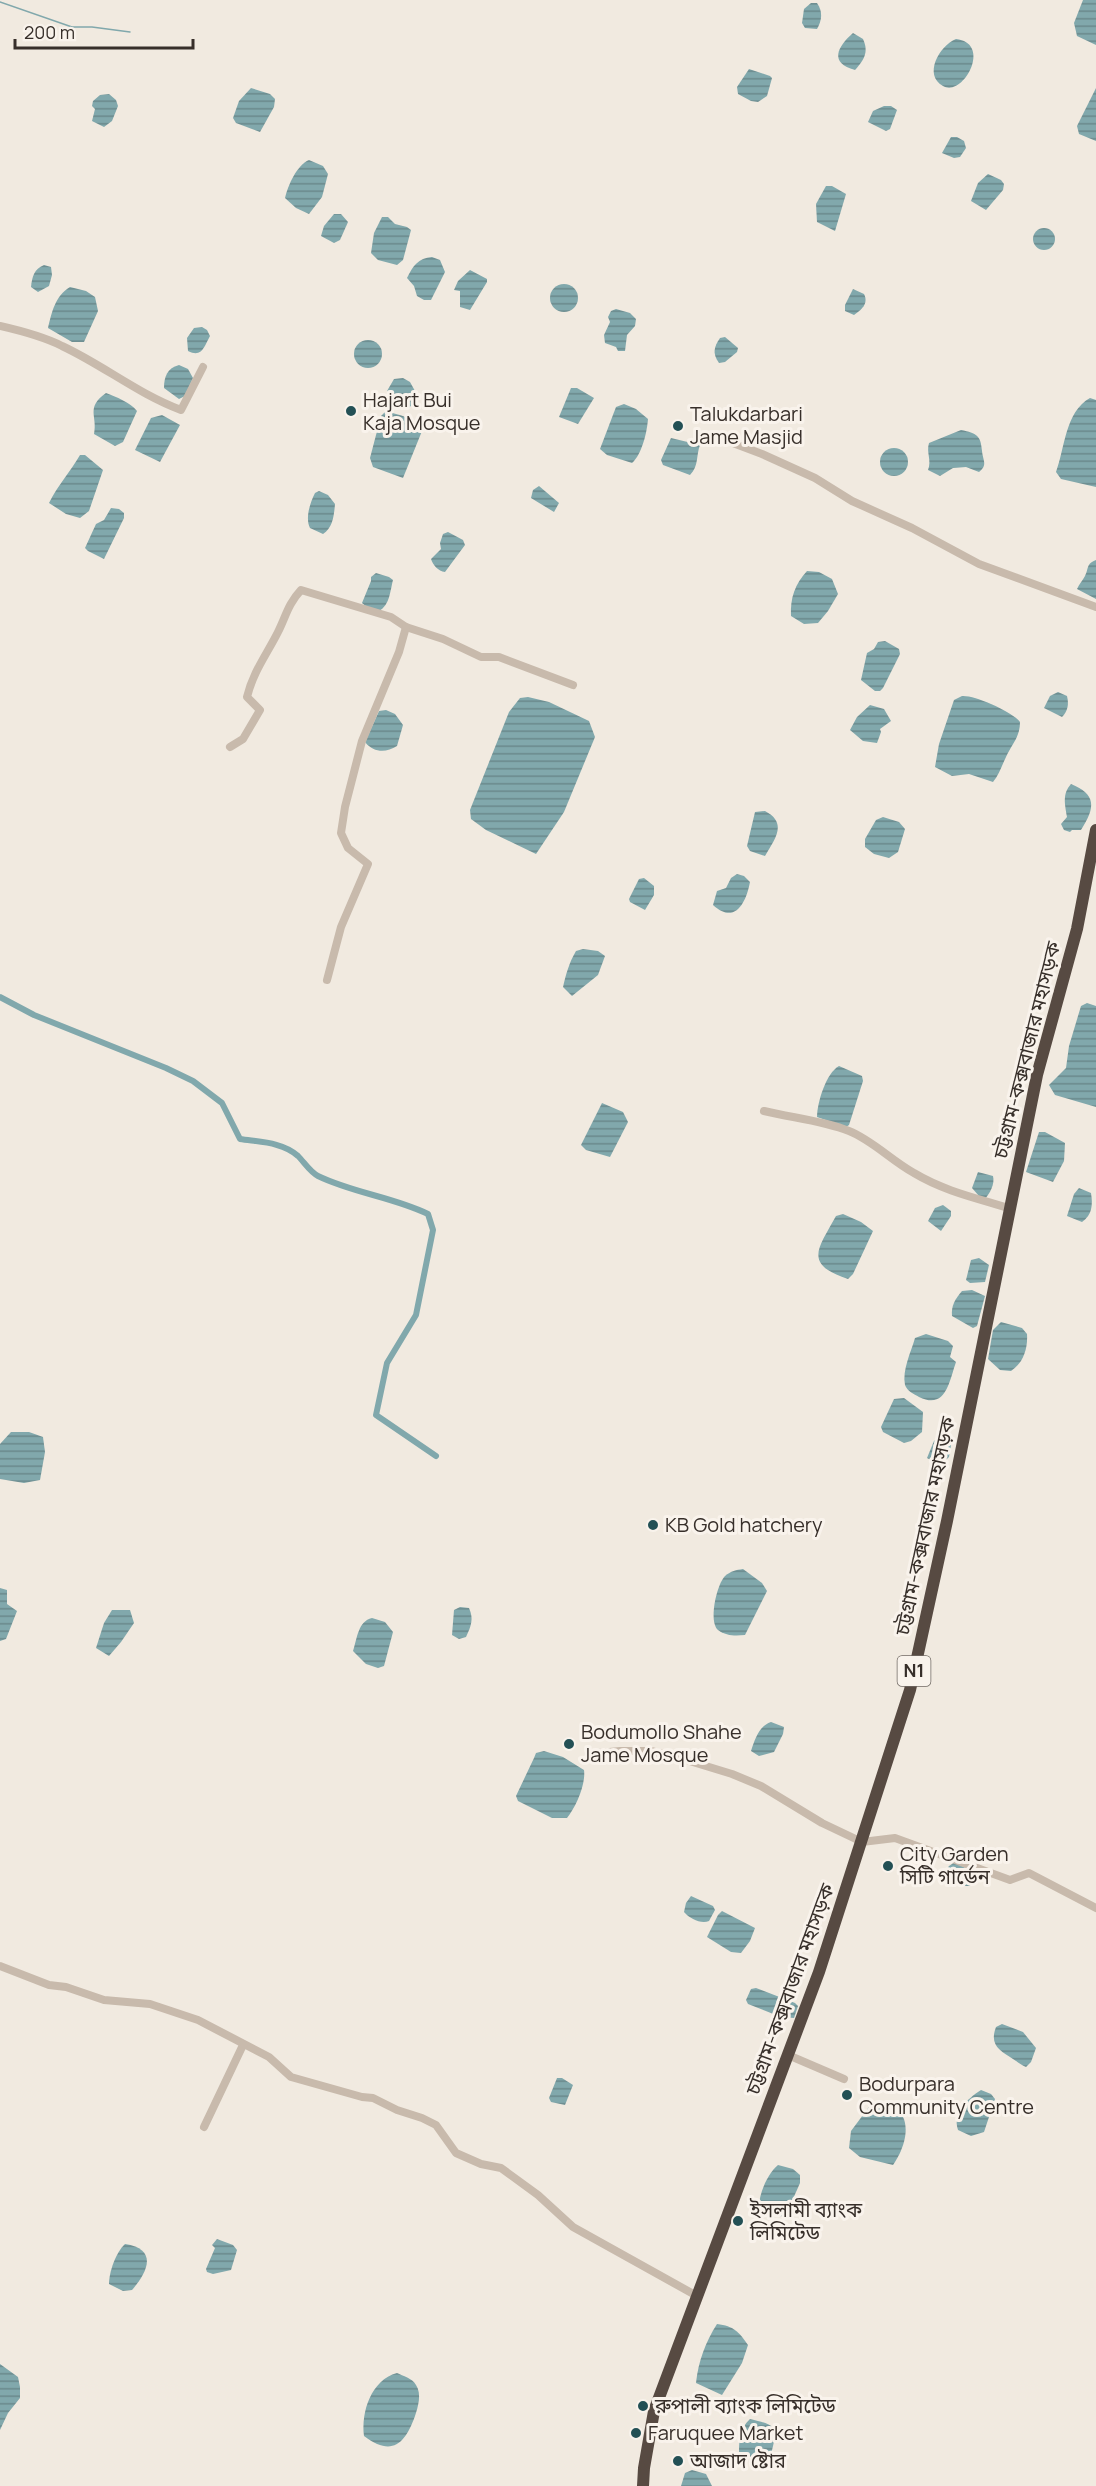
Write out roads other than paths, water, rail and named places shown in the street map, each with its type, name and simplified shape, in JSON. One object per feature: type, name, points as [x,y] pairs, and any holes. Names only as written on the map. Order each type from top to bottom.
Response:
[{"type":"highway","name":"চট্টগ্রাম-কক্সবাজার মহাসড়ক","points":[[643,2486],[654,2411],[819,1972],[910,1690],[947,1521],[1037,1075],[1077,929],[1096,830]]},
{"type":"street","points":[[0,326],[33,334],[64,347],[156,401],[181,410],[203,367]]},
{"type":"street","points":[[717,437],[762,453],[815,477],[852,501],[905,524],[979,564],[1096,607]]},
{"type":"street","points":[[230,747],[243,739],[260,710],[246,697],[252,677],[279,630],[291,600],[301,590],[391,617],[406,627],[443,639],[481,657],[499,657],[573,685]]},
{"type":"street","points":[[327,980],[340,927],[368,864],[348,848],[341,833],[345,807],[362,741],[399,652],[406,627]]},
{"type":"street","points":[[764,1111],[815,1121],[851,1132],[913,1173],[940,1187],[969,1198],[1009,1208]]},
{"type":"street","points":[[588,1754],[652,1751],[732,1774],[761,1786],[822,1823],[862,1842],[895,1838],[1010,1880],[1029,1873],[1096,1908]]},
{"type":"street","points":[[0,1966],[49,1984],[104,2000],[150,2004],[198,2020],[269,2057],[291,2077],[362,2097],[374,2098],[397,2110],[422,2118],[436,2125],[456,2153],[481,2164],[501,2168],[538,2195],[573,2227],[698,2296]]},
{"type":"street","points":[[204,2127],[243,2045]]},
{"type":"street","points":[[788,2055],[844,2079]]},
{"type":"water","points":[[1083,0],[1096,0],[1096,45],[1077,36],[1074,23]]},
{"type":"water","points":[[811,3],[817,3],[821,13],[817,29],[805,28],[802,23],[804,9]]},
{"type":"water","points":[[853,33],[863,39],[866,48],[863,59],[855,70],[841,63],[838,54]]},
{"type":"water","points":[[956,39],[967,43],[972,50],[973,59],[966,77],[951,88],[937,81],[934,68],[939,54]]},
{"type":"water","points":[[749,69],[772,78],[767,96],[758,102],[738,94],[737,87]]},
{"type":"water","points":[[251,88],[270,94],[275,99],[274,107],[260,132],[236,123],[233,118],[239,101]]},
{"type":"water","points":[[1096,88],[1096,141],[1079,134],[1077,126]]},
{"type":"water","points":[[109,94],[116,100],[118,106],[112,121],[104,127],[92,121],[95,109],[92,106],[93,101],[100,95]]},
{"type":"water","points":[[884,106],[891,106],[897,110],[890,129],[886,131],[868,122],[873,111]]},
{"type":"water","points":[[951,137],[964,141],[966,148],[960,157],[954,158],[942,153]]},
{"type":"water","points":[[309,160],[323,166],[328,174],[322,197],[309,214],[296,208],[285,198],[294,176]]},
{"type":"water","points":[[988,174],[1001,180],[1004,184],[1003,190],[986,210],[971,201],[978,183]]},
{"type":"water","points":[[826,186],[832,186],[846,194],[835,231],[817,222],[816,204]]},
{"type":"water","points":[[334,214],[341,214],[348,222],[340,240],[334,243],[321,236],[324,226]]},
{"type":"water","points":[[382,217],[388,217],[395,224],[411,230],[403,260],[397,265],[378,260],[371,253],[374,233]]},
{"type":"water","points":[[1044,228],[1052,231],[1055,239],[1052,247],[1044,250],[1036,247],[1033,239],[1036,231]]},
{"type":"water","points":[[432,257],[440,260],[445,272],[431,300],[424,300],[417,296],[414,286],[407,278],[416,263]]},
{"type":"water","points":[[44,265],[51,267],[52,275],[49,286],[38,292],[31,287],[32,280],[36,271]]},
{"type":"water","points":[[470,270],[487,279],[487,282],[470,310],[460,307],[460,291],[454,290],[458,281]]},
{"type":"water","points":[[564,284],[574,288],[578,298],[574,308],[564,312],[554,308],[550,298],[554,288]]},
{"type":"water","points":[[70,287],[86,291],[95,297],[98,311],[84,342],[72,342],[48,328],[58,300]]},
{"type":"water","points":[[853,289],[864,294],[866,301],[862,309],[854,315],[845,311],[845,305]]},
{"type":"water","points":[[616,309],[630,313],[636,319],[635,326],[627,335],[625,351],[618,351],[616,347],[605,343],[604,335],[610,322],[608,317],[611,311]]},
{"type":"water","points":[[202,327],[210,336],[204,347],[196,353],[188,351],[187,338],[194,328]]},
{"type":"water","points":[[725,337],[738,348],[737,352],[725,362],[719,363],[715,356],[715,347],[720,338]]},
{"type":"water","points":[[368,340],[378,344],[382,354],[378,364],[368,368],[358,364],[354,354],[358,344]]},
{"type":"water","points":[[179,365],[188,369],[193,378],[185,396],[179,399],[164,388],[167,374]]},
{"type":"water","points":[[403,378],[410,382],[415,391],[410,399],[414,402],[409,408],[388,401],[387,391],[394,379]]},
{"type":"water","points":[[571,388],[577,388],[594,398],[578,424],[559,417]]},
{"type":"water","points":[[106,393],[127,402],[137,411],[123,442],[115,446],[94,434],[94,408]]},
{"type":"water","points":[[1090,398],[1096,400],[1096,487],[1061,479],[1056,472],[1067,431],[1075,412]]},
{"type":"water","points":[[624,404],[636,409],[648,419],[641,449],[632,463],[607,455],[600,449],[616,407]]},
{"type":"water","points":[[385,412],[401,415],[411,420],[422,431],[403,478],[373,467],[370,458],[381,416]]},
{"type":"water","points":[[162,415],[180,425],[160,462],[135,450],[151,418]]},
{"type":"water","points":[[961,430],[971,432],[979,439],[984,463],[982,469],[979,472],[966,467],[953,468],[940,476],[928,470],[929,443]]},
{"type":"water","points":[[671,438],[700,445],[696,464],[690,475],[663,465],[661,460]]},
{"type":"water","points":[[894,448],[904,452],[908,462],[904,472],[894,476],[884,472],[880,462],[884,452]]},
{"type":"water","points":[[80,455],[85,455],[103,470],[89,511],[80,518],[66,514],[49,503]]},
{"type":"water","points":[[539,486],[559,503],[554,512],[531,498],[533,490]]},
{"type":"water","points":[[319,491],[328,495],[335,504],[331,525],[323,534],[310,528],[308,520],[311,501],[315,493]]},
{"type":"water","points":[[111,508],[119,509],[124,513],[124,518],[104,559],[85,548],[96,524],[104,520]]},
{"type":"water","points":[[448,532],[463,540],[465,545],[445,572],[436,567],[431,559],[441,549],[443,534]]},
{"type":"water","points":[[1096,560],[1096,599],[1077,589],[1089,565]]},
{"type":"water","points":[[807,571],[819,572],[832,579],[838,594],[818,623],[804,624],[791,616],[794,592]]},
{"type":"water","points":[[376,573],[393,580],[387,601],[379,611],[368,608],[362,603],[371,577]]},
{"type":"water","points":[[885,641],[899,649],[900,654],[883,688],[875,691],[861,680],[867,653],[874,649],[878,642]]},
{"type":"water","points":[[1058,692],[1067,696],[1068,699],[1067,710],[1062,717],[1044,708],[1050,696]]},
{"type":"water","points":[[962,696],[976,698],[993,705],[1020,722],[1017,736],[993,782],[969,774],[952,776],[935,767],[939,744],[954,700]]},
{"type":"water","points":[[528,697],[549,702],[589,721],[595,737],[564,812],[536,854],[486,830],[471,819],[470,810],[509,712],[520,698]]},
{"type":"water","points":[[870,705],[884,709],[891,721],[880,729],[877,743],[863,741],[850,730],[857,717]]},
{"type":"water","points":[[386,710],[395,714],[403,725],[397,746],[380,751],[365,742],[379,711]]},
{"type":"water","points":[[1071,784],[1085,792],[1091,802],[1091,808],[1081,830],[1070,832],[1064,830],[1061,824],[1067,817],[1065,795]]},
{"type":"water","points":[[765,811],[772,816],[778,826],[765,856],[750,851],[747,846],[755,812]]},
{"type":"water","points":[[883,817],[899,822],[905,829],[898,852],[889,858],[874,854],[865,847],[865,839],[876,820]]},
{"type":"water","points":[[737,874],[744,876],[750,882],[746,897],[738,909],[733,912],[721,911],[713,905],[717,891],[726,888],[731,878]]},
{"type":"water","points":[[644,878],[654,886],[654,895],[645,910],[630,902],[629,899],[639,879]]},
{"type":"water","points":[[583,949],[598,951],[605,956],[598,975],[572,996],[563,987],[576,951]]},
{"type":"water","points":[[1087,1003],[1096,1006],[1096,1107],[1055,1095],[1049,1085],[1066,1068],[1069,1046],[1081,1006]]},
{"type":"water","points":[[839,1066],[862,1076],[863,1081],[849,1125],[846,1127],[817,1117],[823,1089],[830,1075]]},
{"type":"water","points":[[602,1103],[623,1112],[628,1122],[610,1157],[586,1150],[581,1145]]},
{"type":"water","points":[[1039,1132],[1045,1132],[1065,1143],[1064,1161],[1053,1182],[1026,1172]]},
{"type":"water","points":[[978,1172],[993,1176],[992,1188],[985,1199],[972,1188]]},
{"type":"water","points":[[1079,1188],[1091,1193],[1092,1197],[1090,1213],[1082,1222],[1067,1216],[1074,1194]]},
{"type":"water","points":[[943,1205],[951,1211],[951,1216],[941,1231],[928,1221],[935,1208]]},
{"type":"water","points":[[843,1214],[861,1222],[873,1231],[853,1274],[848,1279],[825,1267],[818,1254],[836,1216]]},
{"type":"water","points":[[979,1258],[989,1265],[985,1282],[970,1283],[966,1280],[971,1260]]},
{"type":"water","points":[[972,1290],[985,1296],[977,1326],[973,1328],[952,1316],[957,1297],[962,1291]]},
{"type":"water","points":[[1001,1322],[1022,1328],[1027,1334],[1024,1355],[1011,1371],[1000,1370],[988,1359],[993,1330]]},
{"type":"water","points":[[926,1334],[948,1341],[953,1346],[950,1357],[956,1362],[945,1392],[935,1400],[919,1397],[909,1391],[904,1379],[915,1338]]},
{"type":"water","points":[[904,1398],[923,1412],[922,1432],[911,1441],[904,1443],[883,1432],[881,1427],[894,1399]]},
{"type":"water","points":[[11,1432],[29,1432],[43,1437],[45,1452],[40,1480],[24,1483],[0,1479],[0,1444]]},
{"type":"water","points":[[941,1435],[946,1435],[951,1445],[949,1457],[940,1465],[927,1458],[934,1441]]},
{"type":"water","points":[[743,1569],[762,1583],[767,1591],[745,1635],[727,1634],[718,1630],[715,1625],[714,1611],[717,1594],[725,1576]]},
{"type":"water","points":[[0,1588],[7,1590],[7,1604],[17,1611],[6,1639],[0,1641]]},
{"type":"water","points":[[460,1607],[469,1608],[472,1619],[466,1637],[459,1639],[452,1635],[454,1610]]},
{"type":"water","points":[[112,1610],[130,1610],[134,1623],[109,1656],[96,1648],[104,1623]]},
{"type":"water","points":[[372,1618],[385,1622],[393,1632],[384,1666],[378,1668],[366,1664],[353,1651],[361,1627]]},
{"type":"water","points":[[771,1722],[784,1727],[783,1734],[774,1752],[759,1756],[751,1751],[760,1730]]},
{"type":"water","points":[[544,1751],[563,1757],[584,1770],[580,1795],[567,1818],[552,1818],[518,1801],[516,1796],[536,1753]]},
{"type":"water","points":[[955,1862],[974,1873],[975,1877],[970,1886],[961,1886],[943,1874]]},
{"type":"water","points":[[691,1896],[713,1906],[715,1910],[709,1921],[696,1920],[684,1912]]},
{"type":"water","points":[[722,1911],[755,1928],[750,1941],[741,1953],[731,1952],[707,1937]]},
{"type":"water","points":[[756,1988],[795,2003],[798,2006],[794,2018],[781,2017],[748,2004],[746,2000],[751,1989]]},
{"type":"water","points":[[1002,2024],[1023,2032],[1036,2048],[1031,2062],[1026,2067],[997,2047],[994,2033],[996,2027]]},
{"type":"water","points":[[557,2078],[562,2078],[573,2085],[565,2105],[551,2102],[549,2098]]},
{"type":"water","points":[[981,2090],[991,2094],[995,2099],[984,2132],[971,2136],[958,2130],[957,2118],[966,2102]]},
{"type":"water","points":[[869,2107],[890,2110],[903,2117],[906,2129],[904,2142],[893,2165],[860,2157],[849,2148],[851,2131]]},
{"type":"water","points":[[778,2165],[793,2169],[800,2175],[800,2183],[785,2217],[759,2207],[765,2184]]},
{"type":"water","points":[[217,2239],[233,2245],[237,2250],[231,2270],[213,2274],[207,2272],[206,2269],[215,2248],[212,2245]]},
{"type":"water","points":[[125,2244],[142,2251],[147,2262],[146,2269],[138,2283],[132,2290],[123,2291],[109,2284],[114,2262]]},
{"type":"water","points":[[717,2324],[736,2330],[748,2345],[742,2363],[722,2395],[696,2383],[703,2352]]},
{"type":"water","points":[[0,2364],[18,2377],[20,2398],[8,2413],[0,2430]]},
{"type":"water","points":[[397,2373],[410,2379],[416,2385],[419,2392],[418,2405],[411,2426],[402,2440],[390,2446],[382,2446],[364,2436],[366,2407],[380,2382]]},
{"type":"water","points":[[750,2419],[767,2424],[774,2430],[771,2455],[755,2458],[739,2452],[742,2430]]},
{"type":"water","points":[[692,2470],[706,2474],[712,2486],[681,2486],[685,2473]]},
{"type":"waterway","points":[[0,2],[72,27],[130,32]]},
{"type":"waterway","points":[[0,997],[34,1015],[193,1081],[222,1103],[240,1139],[270,1143],[285,1148],[298,1156],[318,1176],[428,1214],[433,1230],[416,1315],[387,1363],[376,1415],[436,1456]]},
{"type":"place","name":"Hajart Bui Kaja Mosque","points":[[351,411]]},
{"type":"place","name":"Talukdarbari Jame Masjid","points":[[678,426]]},
{"type":"place","name":"KB Gold hatchery","points":[[653,1525]]},
{"type":"place","name":"Bodumollo Shahe Jame Mosque","points":[[569,1744]]},
{"type":"place","name":"City Garden সিটি গার্ডেন","points":[[888,1866]]},
{"type":"place","name":"Bodurpara Community Centre","points":[[847,2095]]},
{"type":"place","name":"ইসলামী ব্যাংক লিমিটেড","points":[[738,2221]]},
{"type":"place","name":"রুপালী ব্যাংক লিমিটেড","points":[[643,2406]]},
{"type":"place","name":"Faruquee Market","points":[[636,2433]]},
{"type":"place","name":"আজাদ ষ্টোর","points":[[678,2461]]}]
